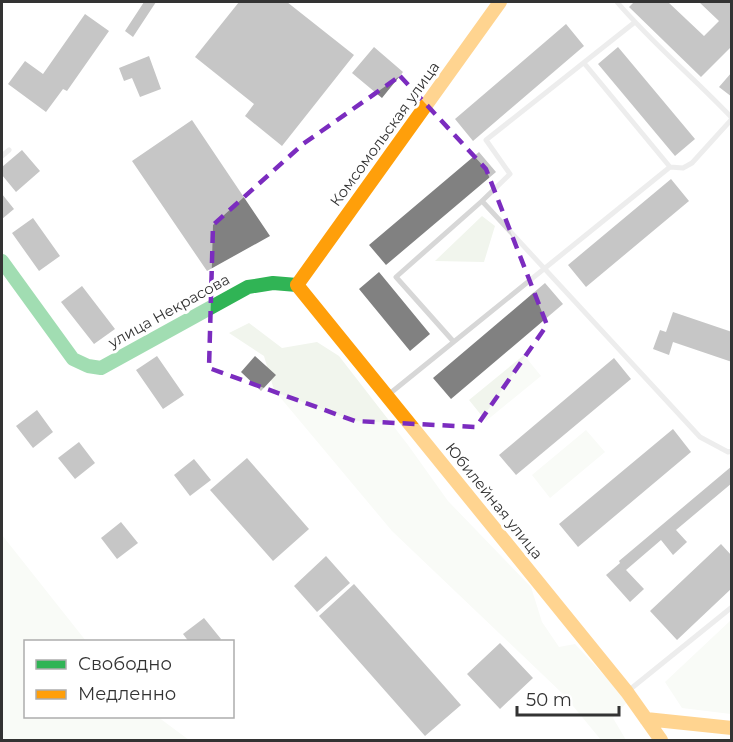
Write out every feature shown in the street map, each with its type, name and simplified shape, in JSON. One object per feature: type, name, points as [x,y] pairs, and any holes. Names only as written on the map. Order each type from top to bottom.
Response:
[{"type":"street","name":"Комсомольская улица","points":[[297,285],[500,2]]},
{"type":"street","name":"улица Некрасова","points":[[2,261],[73,358],[88,366],[101,368],[248,286],[273,283],[297,285]]},
{"type":"street","name":"Юбилейная улица","points":[[297,285],[627,692],[661,741]]},
{"type":"street","points":[[646,719],[732,728]]},
{"type":"lane","points":[[386,396],[670,167],[683,168],[692,163],[732,118],[617,2]]},
{"type":"lane","points":[[453,341],[396,277],[510,174],[486,140],[635,22]]},
{"type":"lane","points":[[584,63],[670,167]]},
{"type":"lane","points":[[2,156],[9,150]]},
{"type":"lane","points":[[482,201],[700,437],[728,452],[732,451]]},
{"type":"lane","points":[[627,692],[732,607]]},
{"type":"highlighted area","points":[[400,76],[486,169],[547,325],[476,427],[355,421],[209,368],[213,225],[303,144]]},
{"type":"shaded area","points":[[482,216],[495,226],[484,262],[435,261]]},
{"type":"shaded area","points":[[249,323],[282,348],[317,342],[339,356],[448,501],[531,587],[542,622],[559,647],[575,644],[628,701],[613,718],[626,740],[601,740],[564,695],[392,531],[274,390],[264,356],[229,333]]},
{"type":"shaded area","points":[[524,355],[541,376],[486,421],[469,400]]},
{"type":"shaded area","points":[[586,430],[605,452],[550,498],[532,475]]},
{"type":"shaded area","points":[[2,535],[85,640],[24,640],[24,718],[159,718],[189,740],[2,740]]},
{"type":"shaded area","points":[[731,620],[731,714],[682,708],[665,682]]},
{"type":"building","points":[[144,2],[156,2],[133,37],[125,31]]},
{"type":"building","points":[[239,2],[287,2],[354,55],[282,146],[245,116],[254,104],[195,57]]},
{"type":"building","points":[[634,2],[668,2],[704,36],[719,21],[699,2],[732,2],[732,46],[701,77],[629,7]]},
{"type":"building","points":[[85,14],[109,31],[67,91],[63,89],[46,112],[8,84],[25,61],[43,74]]},
{"type":"building","points":[[566,24],[584,46],[473,141],[455,119]]},
{"type":"building","points":[[374,47],[403,72],[382,98],[352,73]]},
{"type":"building","points":[[618,47],[695,139],[675,156],[598,64]]},
{"type":"building","points":[[149,56],[161,89],[140,97],[132,78],[124,81],[119,68]]},
{"type":"building","points":[[732,72],[732,97],[719,87]]},
{"type":"building","points":[[192,120],[270,236],[207,271],[132,161]]},
{"type":"building","points":[[22,150],[40,171],[16,192],[2,175],[2,167]]},
{"type":"building","points":[[479,152],[496,172],[386,265],[369,245]]},
{"type":"building","points":[[671,179],[689,201],[586,287],[568,265]]},
{"type":"building","points":[[2,194],[14,209],[2,219]]},
{"type":"building","points":[[33,218],[60,256],[39,271],[12,233]]},
{"type":"building","points":[[379,272],[430,334],[410,351],[359,289]]},
{"type":"building","points":[[545,283],[563,304],[451,399],[433,378]]},
{"type":"building","points":[[82,286],[115,329],[94,344],[61,302]]},
{"type":"building","points":[[673,312],[732,332],[732,362],[673,342],[669,355],[653,349],[660,330],[666,332]]},
{"type":"building","points":[[157,356],[184,395],[163,409],[136,370]]},
{"type":"building","points":[[255,356],[276,375],[261,391],[241,372]]},
{"type":"building","points":[[614,358],[631,379],[516,475],[499,455]]},
{"type":"building","points":[[37,410],[53,432],[33,448],[16,426]]},
{"type":"building","points":[[673,429],[691,452],[578,547],[559,524]]},
{"type":"building","points":[[79,442],[95,463],[75,479],[58,458]]},
{"type":"building","points":[[247,458],[309,529],[273,561],[210,490]]},
{"type":"building","points":[[194,459],[211,480],[190,496],[174,475]]},
{"type":"building","points":[[732,466],[732,483],[676,530],[687,542],[673,555],[661,540],[626,570],[644,589],[630,602],[606,575],[620,563],[619,561]]},
{"type":"building","points":[[121,522],[138,543],[117,559],[101,538]]},
{"type":"building","points":[[721,544],[732,556],[732,588],[677,640],[650,611]]},
{"type":"building","points":[[326,556],[350,583],[317,612],[294,586]]},
{"type":"building","points":[[354,584],[461,705],[425,736],[319,616]]},
{"type":"building","points":[[204,618],[221,639],[188,640],[183,634]]},
{"type":"building","points":[[500,643],[533,678],[500,709],[467,674]]},
{"type":"traffic: fast","points":[[2,261],[73,359],[88,366],[101,368],[248,287],[273,283],[297,285]]},
{"type":"traffic: slow","points":[[297,285],[500,2]]},
{"type":"traffic: slow","points":[[297,285],[627,692],[661,740]]},
{"type":"traffic: slow","points":[[646,719],[732,728]]}]
